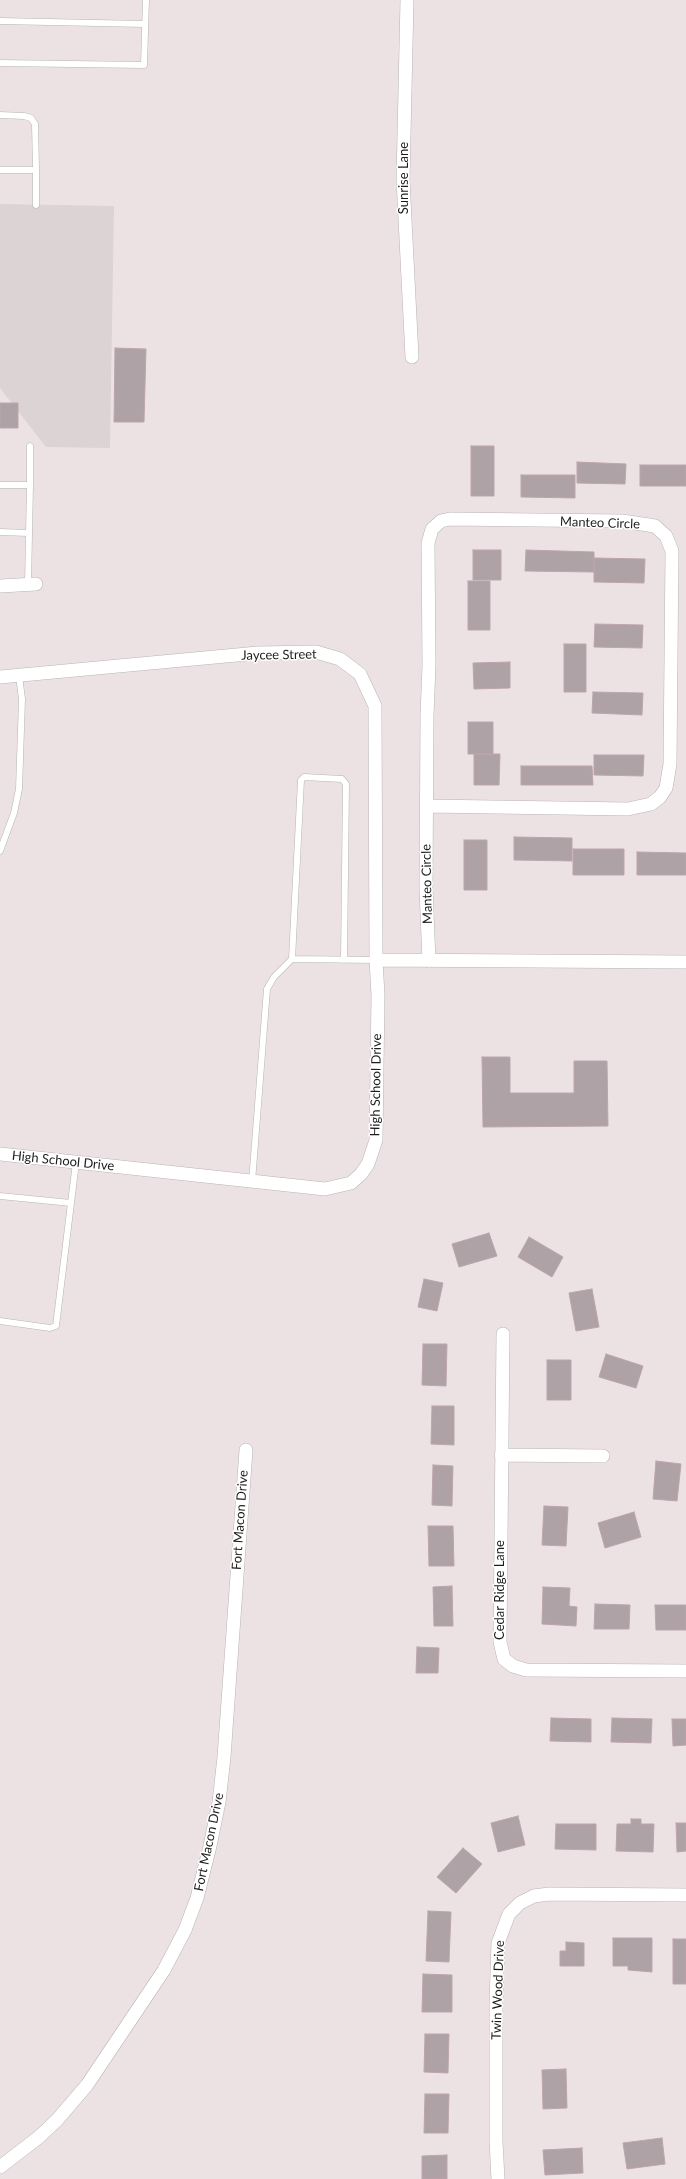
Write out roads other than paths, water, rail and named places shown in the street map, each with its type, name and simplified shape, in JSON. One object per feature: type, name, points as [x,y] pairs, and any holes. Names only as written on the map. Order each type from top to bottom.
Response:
[{"type":"street","name":"Sunrise Lane","points":[[407,0],[404,180],[412,356]]},
{"type":"street","name":"Manteo Circle","points":[[427,806],[628,809],[651,804],[660,797],[667,783],[670,764],[672,551],[666,536],[655,526],[622,521],[450,519],[441,521],[434,526],[428,542],[426,889],[429,961]]},
{"type":"street","points":[[0,586],[32,584]]},
{"type":"street","name":"Jaycee Street","points":[[0,678],[258,654],[316,652],[340,659],[360,674],[374,706],[376,960]]},
{"type":"street","points":[[376,960],[686,962]]},
{"type":"street","name":"High School Drive","points":[[0,1154],[325,1190],[351,1183],[361,1174],[368,1164],[376,1140],[378,995],[376,960]]},
{"type":"street","name":"Cedar Ridge Lane","points":[[503,1334],[500,1642],[504,1659],[513,1666],[526,1670],[686,1671]]},
{"type":"street","name":"Fort Macon Drive","points":[[0,2167],[39,2137],[57,2120],[87,2085],[164,1970],[185,1930],[197,1898],[219,1802],[246,1450]]},
{"type":"street","points":[[502,1455],[603,1456]]},
{"type":"street","name":"Twin Wood Drive","points":[[498,2179],[496,2141],[496,2002],[498,1943],[509,1914],[520,1903],[534,1896],[549,1894],[686,1895]]},
{"type":"lane","points":[[0,63],[144,65],[146,0]]},
{"type":"lane","points":[[0,21],[145,24]]},
{"type":"lane","points":[[0,115],[24,116],[31,118],[35,124],[36,205]]},
{"type":"lane","points":[[0,170],[36,170]]},
{"type":"lane","points":[[30,446],[29,533],[32,584]]},
{"type":"lane","points":[[0,485],[30,485]]},
{"type":"lane","points":[[0,532],[29,533]]},
{"type":"lane","points":[[0,851],[14,813],[20,789],[22,699],[19,676]]},
{"type":"lane","points":[[252,1182],[267,989],[274,977],[292,959],[300,780],[304,777],[342,779],[346,784],[344,960]]},
{"type":"lane","points":[[292,959],[376,960]]},
{"type":"lane","points":[[0,1322],[50,1328],[56,1326],[76,1162]]},
{"type":"lane","points":[[0,1196],[71,1204]]}]
